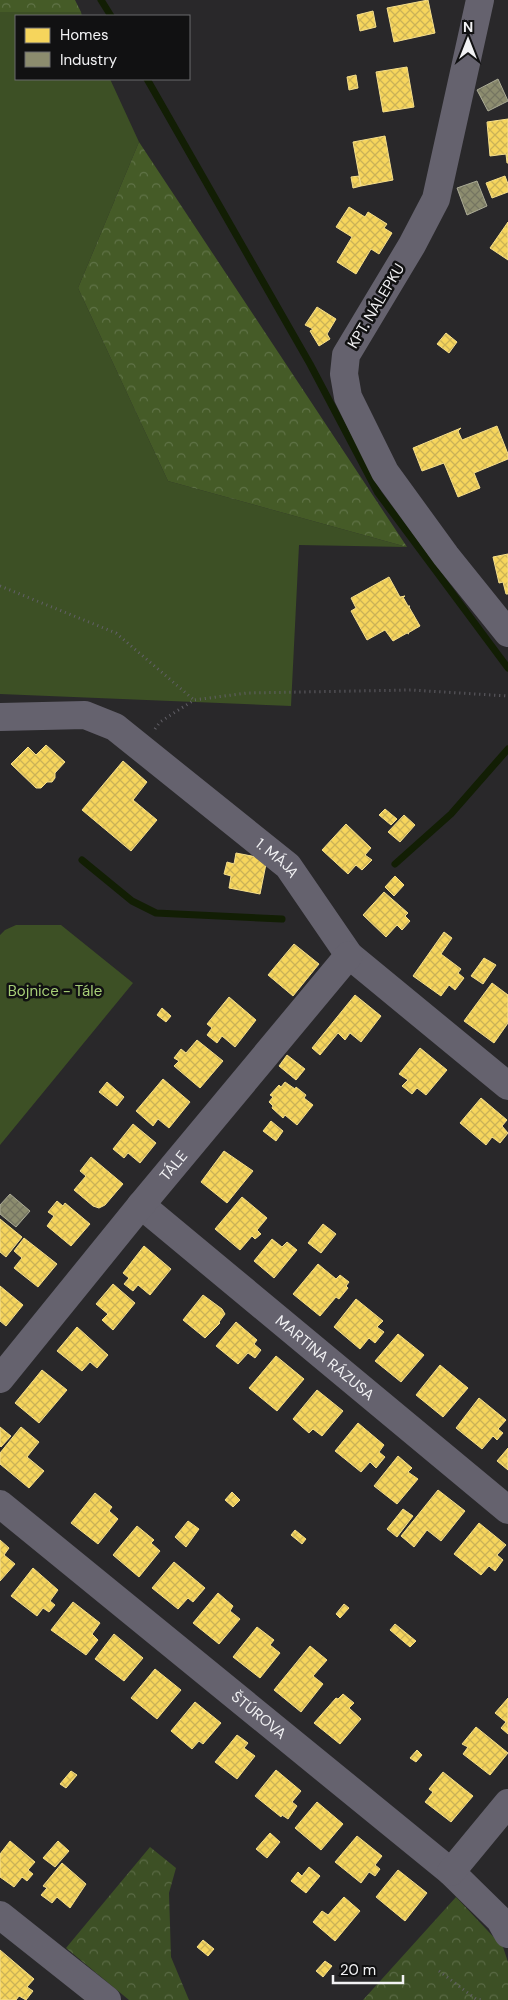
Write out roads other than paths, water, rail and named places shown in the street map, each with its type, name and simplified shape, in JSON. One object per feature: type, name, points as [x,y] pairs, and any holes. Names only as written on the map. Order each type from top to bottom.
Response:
[{"type":"street","name":"KPT. NÁLEPKU","points":[[480,0],[436,199],[412,245],[346,355],[344,374],[348,397],[385,472],[446,556],[508,633]]},
{"type":"street","name":"1. MÁJA","points":[[0,717],[85,715],[115,727],[288,866],[349,955],[508,1086]]},
{"type":"street","name":"TÁLE","points":[[0,1379],[141,1205],[349,955]]},
{"type":"street","name":"MARTINA RÁZUSA","points":[[141,1205],[508,1510]]},
{"type":"street","name":"ŠTÚROVA","points":[[0,1504],[451,1872],[500,1920],[508,1934]]},
{"type":"street","points":[[451,1872],[508,1803]]},
{"type":"street","points":[[0,1915],[107,2000]]},
{"type":"waterway","points":[[101,0],[110,15]]},
{"type":"waterway","points":[[148,80],[310,364],[378,493],[508,668]]},
{"type":"waterway","points":[[395,864],[451,814],[508,749]]},
{"type":"waterway","points":[[82,860],[132,901],[156,913],[282,919]]},
{"type":"park label","name":"Bojnice - Tále","points":[[55,991]]}]
